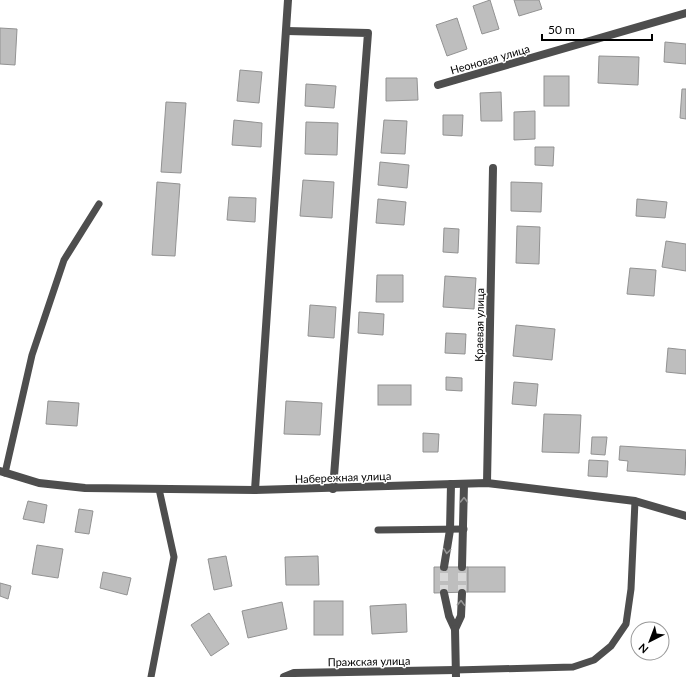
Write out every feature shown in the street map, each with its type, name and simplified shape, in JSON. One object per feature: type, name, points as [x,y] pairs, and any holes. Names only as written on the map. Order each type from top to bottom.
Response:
[{"type":"street","points":[[254,490],[288,0]]},
{"type":"street","name":"Неоновая улица","points":[[438,85],[686,13]]},
{"type":"street","points":[[287,31],[368,33],[333,488]]},
{"type":"street","name":"Краевая улица","points":[[487,484],[493,168]]},
{"type":"street","name":"Набережная улица","points":[[3,472],[39,483],[77,487],[254,490],[487,484],[635,501],[686,516]]},
{"type":"street","points":[[444,567],[450,530],[451,484]]},
{"type":"street","points":[[462,567],[464,484]]},
{"type":"street","points":[[444,592],[448,616],[455,629]]},
{"type":"street","points":[[455,673],[455,629],[461,616],[462,592]]},
{"type":"street","name":"Пражская улица","points":[[284,677],[294,673],[455,673]]},
{"type":"lane","points":[[3,472],[32,355],[64,260],[99,204]]},
{"type":"lane","points":[[151,677],[174,557],[159,489]]},
{"type":"lane","points":[[455,673],[573,667],[594,660],[611,646],[626,624],[631,589],[635,501]]},
{"type":"lane","points":[[378,530],[464,529]]},
{"type":"building","points":[[490,0],[499,29],[482,34],[473,6]]},
{"type":"building","points":[[514,0],[539,0],[542,9],[519,16]]},
{"type":"building","points":[[457,18],[467,49],[447,56],[436,25]]},
{"type":"building","points":[[0,28],[17,29],[15,65],[0,64]]},
{"type":"building","points":[[665,42],[686,44],[686,64],[664,62]]},
{"type":"building","points":[[599,56],[639,57],[638,85],[598,83]]},
{"type":"building","points":[[240,70],[262,72],[259,103],[237,101]]},
{"type":"building","points":[[544,76],[569,76],[569,106],[544,106]]},
{"type":"building","points":[[386,78],[417,78],[418,100],[386,101]]},
{"type":"building","points":[[306,84],[336,86],[334,108],[305,106]]},
{"type":"building","points":[[682,89],[686,89],[686,119],[680,118]]},
{"type":"building","points":[[501,92],[502,121],[481,121],[480,93]]},
{"type":"building","points":[[166,102],[186,103],[181,173],[161,172]]},
{"type":"building","points":[[535,111],[535,139],[514,140],[514,112]]},
{"type":"building","points":[[443,115],[463,115],[462,136],[443,135]]},
{"type":"building","points":[[234,120],[262,123],[261,147],[232,145]]},
{"type":"building","points":[[384,120],[407,121],[405,154],[381,153]]},
{"type":"building","points":[[306,122],[338,123],[337,155],[305,154]]},
{"type":"building","points":[[535,147],[554,147],[553,166],[535,165]]},
{"type":"building","points":[[380,162],[409,165],[407,188],[378,185]]},
{"type":"building","points":[[303,180],[334,182],[332,218],[300,216]]},
{"type":"building","points":[[157,182],[180,184],[175,256],[152,255]]},
{"type":"building","points":[[511,182],[542,183],[541,212],[511,211]]},
{"type":"building","points":[[229,197],[256,198],[255,222],[227,220]]},
{"type":"building","points":[[378,199],[406,202],[404,225],[376,223]]},
{"type":"building","points":[[637,199],[667,202],[665,218],[636,216]]},
{"type":"building","points":[[517,226],[540,227],[539,264],[516,263]]},
{"type":"building","points":[[444,228],[459,229],[458,253],[443,252]]},
{"type":"building","points":[[666,241],[686,244],[686,271],[662,267]]},
{"type":"building","points":[[630,268],[656,270],[654,296],[627,294]]},
{"type":"building","points":[[377,275],[403,275],[403,302],[376,302]]},
{"type":"building","points":[[445,276],[476,278],[474,309],[443,307]]},
{"type":"building","points":[[310,305],[336,307],[334,338],[308,336]]},
{"type":"building","points":[[359,312],[384,314],[383,335],[358,333]]},
{"type":"building","points":[[516,325],[555,329],[552,360],[513,356]]},
{"type":"building","points":[[446,333],[466,334],[465,354],[445,353]]},
{"type":"building","points":[[668,348],[686,350],[686,374],[666,372]]},
{"type":"building","points":[[446,377],[462,378],[462,391],[446,390]]},
{"type":"building","points":[[514,382],[538,384],[536,406],[512,404]]},
{"type":"building","points":[[378,385],[411,385],[411,405],[378,405]]},
{"type":"building","points":[[48,401],[79,403],[77,426],[46,424]]},
{"type":"building","points":[[286,401],[322,403],[320,435],[284,434]]},
{"type":"building","points":[[544,414],[581,415],[579,453],[542,452]]},
{"type":"building","points":[[423,433],[439,434],[438,452],[423,452]]},
{"type":"building","points":[[592,437],[607,437],[605,455],[591,454]]},
{"type":"building","points":[[620,446],[686,450],[685,475],[627,471],[628,461],[619,460]]},
{"type":"building","points":[[589,460],[608,461],[607,477],[588,476]]},
{"type":"building","points":[[28,501],[47,505],[44,523],[23,519]]},
{"type":"building","points":[[79,509],[93,511],[89,534],[75,532]]},
{"type":"building","points":[[37,545],[63,549],[58,578],[32,574]]},
{"type":"building","points":[[226,556],[232,586],[214,590],[208,559]]},
{"type":"building","points":[[318,556],[319,585],[286,585],[285,557]]},
{"type":"building","points":[[434,567],[468,567],[468,592],[434,593]]},
{"type":"building","points":[[468,567],[505,567],[505,592],[468,592]]},
{"type":"building","points":[[103,572],[131,578],[127,595],[100,588]]},
{"type":"building","points":[[0,583],[11,586],[8,599],[0,596]]},
{"type":"building","points":[[314,601],[343,601],[343,635],[314,635]]},
{"type":"building","points":[[282,602],[287,629],[248,638],[242,611]]},
{"type":"building","points":[[406,604],[407,632],[372,634],[370,606]]},
{"type":"building","points":[[209,613],[229,644],[211,656],[191,625]]},
{"type":"tunnel","points":[[444,567],[444,593]]},
{"type":"tunnel","points":[[462,567],[462,593]]}]
